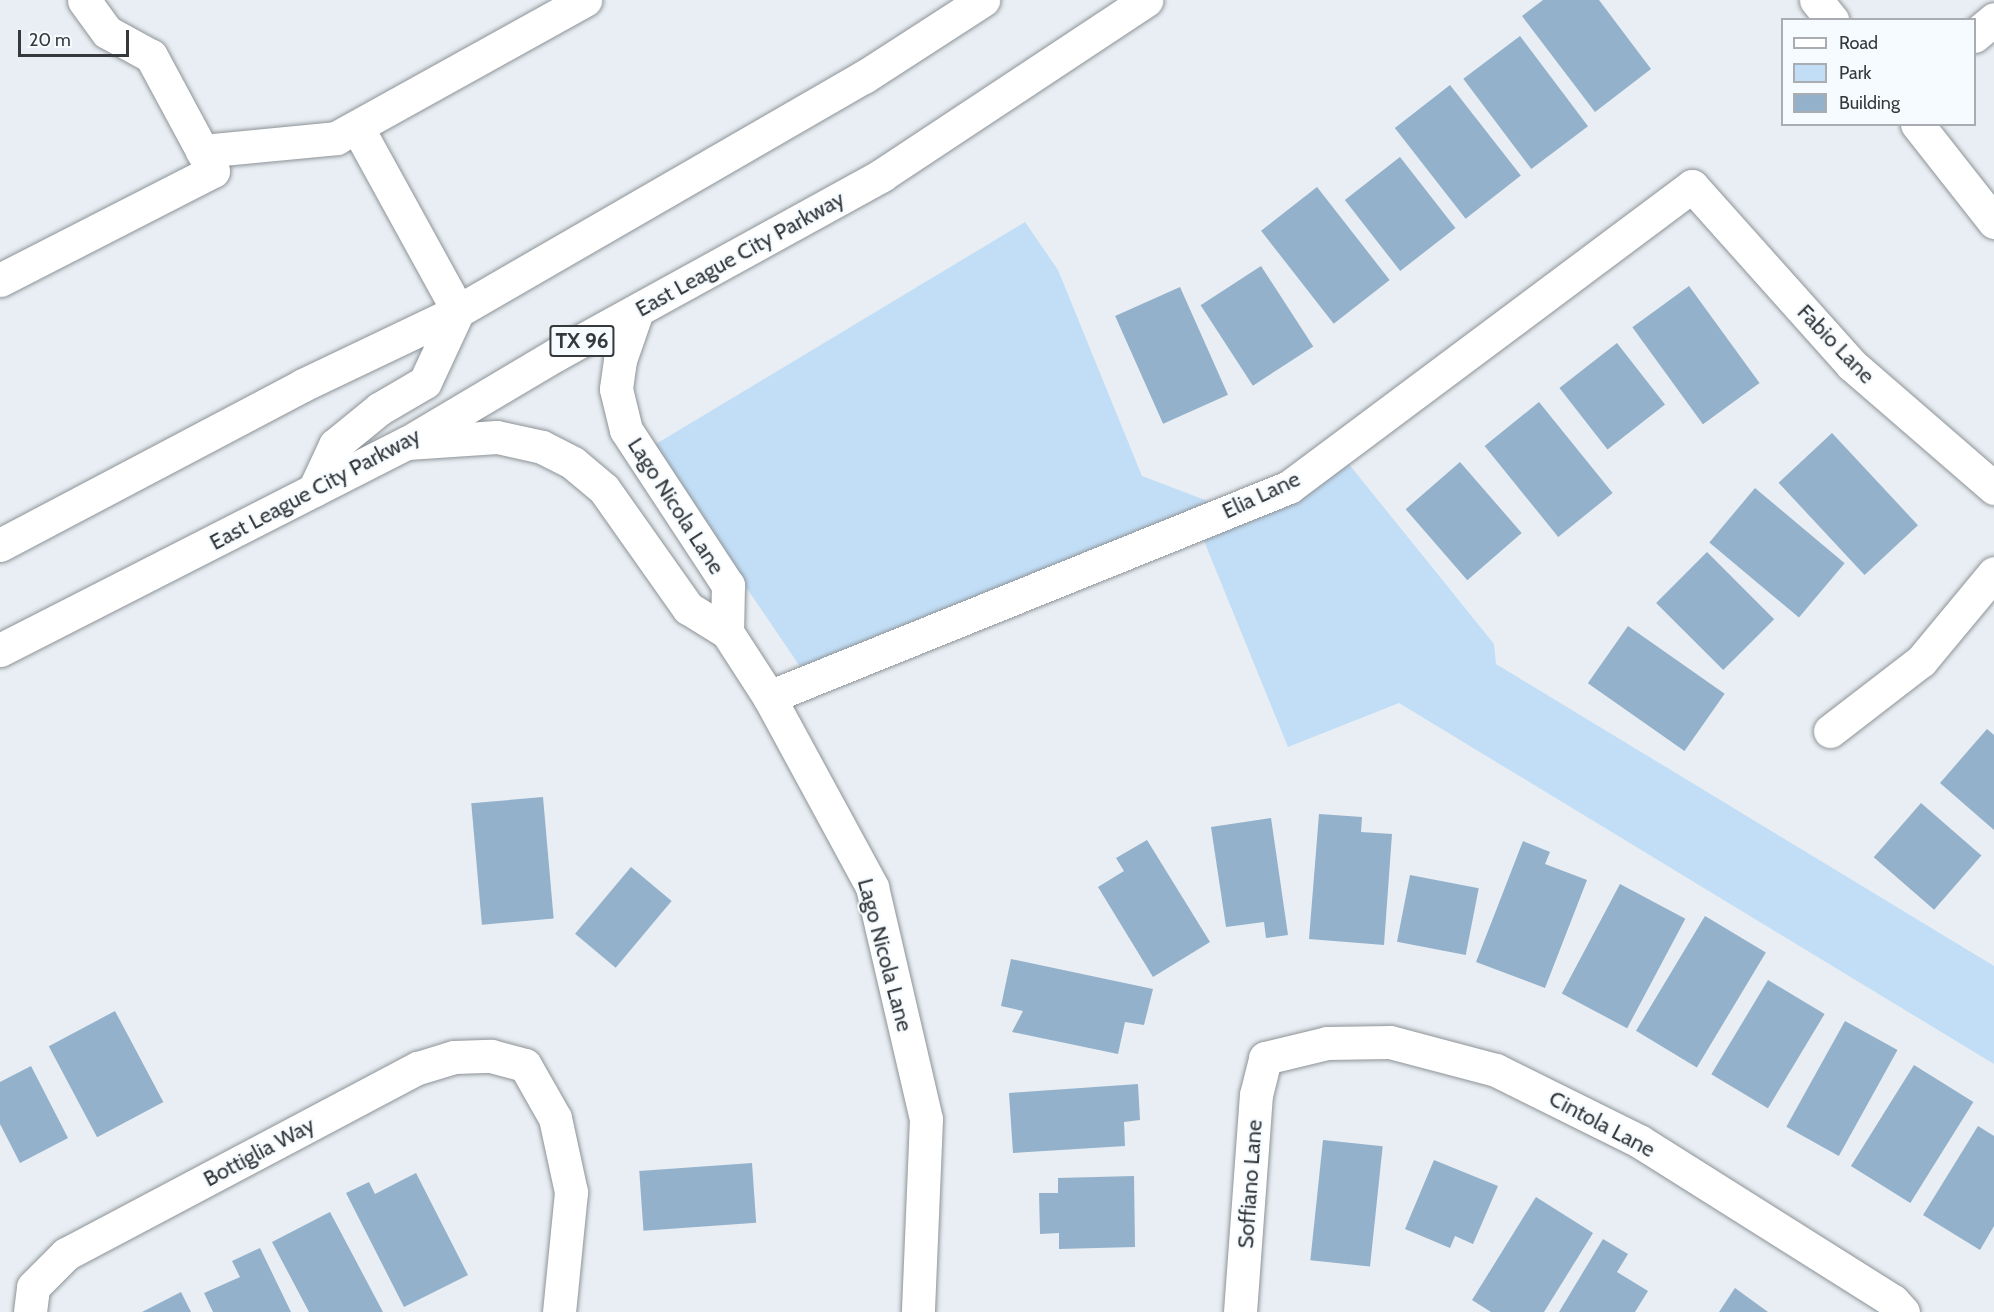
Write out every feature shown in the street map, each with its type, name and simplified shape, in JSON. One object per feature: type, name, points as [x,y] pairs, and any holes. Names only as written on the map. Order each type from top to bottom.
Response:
[{"type":"street","points":[[0,280],[213,171],[151,56],[107,32],[84,0]]},
{"type":"street","points":[[0,545],[303,385],[458,311],[864,77],[983,0]]},
{"type":"street","name":"East League City Parkway","points":[[0,650],[407,443],[637,311],[882,175],[1146,0]]},
{"type":"street","points":[[1816,0],[1830,18]]},
{"type":"street","points":[[202,151],[336,138],[577,2]]},
{"type":"street","points":[[1976,34],[1994,19]]},
{"type":"street","points":[[1919,126],[1994,222]]},
{"type":"street","points":[[357,127],[458,311]]},
{"type":"street","name":"Fabio Lane","points":[[1692,186],[1852,365],[1994,488]]},
{"type":"street","name":"Elia Lane","points":[[769,697],[1289,486],[1692,186]]},
{"type":"street","points":[[314,490],[335,445],[379,409],[425,382],[458,311]]},
{"type":"street","name":"Lago Nicola Lane","points":[[637,311],[620,360],[616,389],[626,430],[728,585],[727,632]]},
{"type":"street","name":"Lago Nicola Lane","points":[[407,443],[496,438],[542,447],[573,463],[604,489],[688,608],[727,632],[769,697],[872,887],[926,1119],[919,1312]]},
{"type":"street","points":[[1830,731],[1921,662],[1994,573]]},
{"type":"street","name":"Cintola Lane","points":[[1265,1058],[1327,1042],[1390,1042],[1496,1070],[1639,1142],[1893,1300],[1903,1312]]},
{"type":"street","name":"Bottiglia Way","points":[[30,1312],[33,1287],[66,1254],[418,1068],[454,1057],[491,1056],[525,1065],[555,1118],[571,1192],[559,1312]]},
{"type":"street","name":"Soffiano Lane","points":[[1240,1312],[1256,1095],[1265,1058]]},
{"type":"green space","points":[[1025,222],[1058,270],[1142,476],[1247,516],[1348,463],[1494,644],[1496,664],[1994,966],[1994,1064],[1399,703],[1288,747],[1202,536],[844,679],[820,696],[651,447]]},
{"type":"building","points":[[1543,0],[1599,0],[1651,69],[1595,112],[1522,16]]},
{"type":"building","points":[[1520,36],[1588,126],[1531,169],[1463,79]]},
{"type":"building","points":[[1450,85],[1521,176],[1466,219],[1395,128]]},
{"type":"building","points":[[1400,157],[1455,228],[1400,271],[1345,200]]},
{"type":"building","points":[[1317,187],[1390,280],[1334,324],[1261,231]]},
{"type":"building","points":[[1261,266],[1313,347],[1253,386],[1201,305]]},
{"type":"building","points":[[1689,286],[1760,383],[1703,424],[1632,327]]},
{"type":"building","points":[[1180,287],[1228,395],[1163,424],[1115,316]]},
{"type":"building","points":[[1617,343],[1665,404],[1607,449],[1559,388]]},
{"type":"building","points":[[1539,402],[1613,493],[1558,537],[1485,446]]},
{"type":"building","points":[[1832,433],[1918,525],[1865,575],[1779,483]]},
{"type":"building","points":[[1460,462],[1522,533],[1467,580],[1406,509]]},
{"type":"building","points":[[1755,488],[1845,563],[1799,618],[1709,542]]},
{"type":"building","points":[[1707,552],[1774,619],[1723,670],[1656,603]]},
{"type":"building","points":[[1628,626],[1725,694],[1685,751],[1588,683]]},
{"type":"building","points":[[1987,729],[1994,735],[1994,830],[1940,783]]},
{"type":"building","points":[[543,797],[554,919],[482,925],[471,803]]},
{"type":"building","points":[[1921,803],[1981,855],[1934,910],[1874,857]]},
{"type":"building","points":[[1319,814],[1362,817],[1361,832],[1392,834],[1384,945],[1309,939]]},
{"type":"building","points":[[1271,818],[1288,935],[1266,938],[1264,922],[1226,927],[1211,827]]},
{"type":"building","points":[[1147,840],[1210,942],[1153,977],[1098,887],[1124,871],[1116,858]]},
{"type":"building","points":[[1523,841],[1550,852],[1545,864],[1587,880],[1545,988],[1476,962]]},
{"type":"building","points":[[631,867],[672,901],[616,968],[575,934]]},
{"type":"building","points":[[1410,875],[1479,888],[1466,955],[1397,942]]},
{"type":"building","points":[[1620,884],[1685,919],[1627,1028],[1562,993]]},
{"type":"building","points":[[1705,916],[1766,953],[1697,1067],[1636,1031]]},
{"type":"building","points":[[1011,959],[1153,989],[1144,1025],[1125,1022],[1118,1054],[1012,1032],[1023,1011],[1001,1006]]},
{"type":"building","points":[[1768,980],[1825,1014],[1768,1108],[1711,1074]]},
{"type":"building","points":[[115,1011],[163,1102],[97,1137],[49,1046]]},
{"type":"building","points":[[1845,1021],[1897,1050],[1839,1156],[1786,1127]]},
{"type":"building","points":[[1914,1065],[1973,1102],[1910,1203],[1851,1166]]},
{"type":"building","points":[[31,1066],[68,1138],[20,1163],[0,1124],[0,1082]]},
{"type":"building","points":[[1138,1084],[1140,1120],[1124,1122],[1125,1146],[1013,1153],[1009,1093]]},
{"type":"building","points":[[1978,1126],[1994,1136],[1994,1226],[1980,1250],[1923,1215]]},
{"type":"building","points":[[1323,1140],[1383,1146],[1370,1267],[1310,1260]]},
{"type":"building","points":[[1434,1160],[1498,1186],[1473,1244],[1455,1236],[1450,1248],[1405,1229]]},
{"type":"building","points":[[752,1163],[756,1223],[643,1231],[639,1171]]},
{"type":"building","points":[[416,1173],[468,1275],[404,1307],[346,1193],[369,1182],[375,1194]]},
{"type":"building","points":[[1134,1176],[1135,1247],[1059,1249],[1059,1233],[1040,1234],[1039,1193],[1058,1193],[1058,1178]]},
{"type":"building","points":[[1536,1197],[1593,1233],[1544,1312],[1491,1312],[1472,1300]]},
{"type":"building","points":[[330,1212],[383,1312],[309,1312],[272,1242]]},
{"type":"building","points":[[1603,1239],[1628,1254],[1617,1272],[1648,1291],[1635,1312],[1559,1312]]},
{"type":"building","points":[[260,1248],[291,1312],[213,1312],[204,1293],[240,1277],[232,1261]]},
{"type":"building","points":[[1735,1288],[1768,1312],[1719,1312]]},
{"type":"building","points":[[181,1292],[191,1312],[142,1312]]}]
